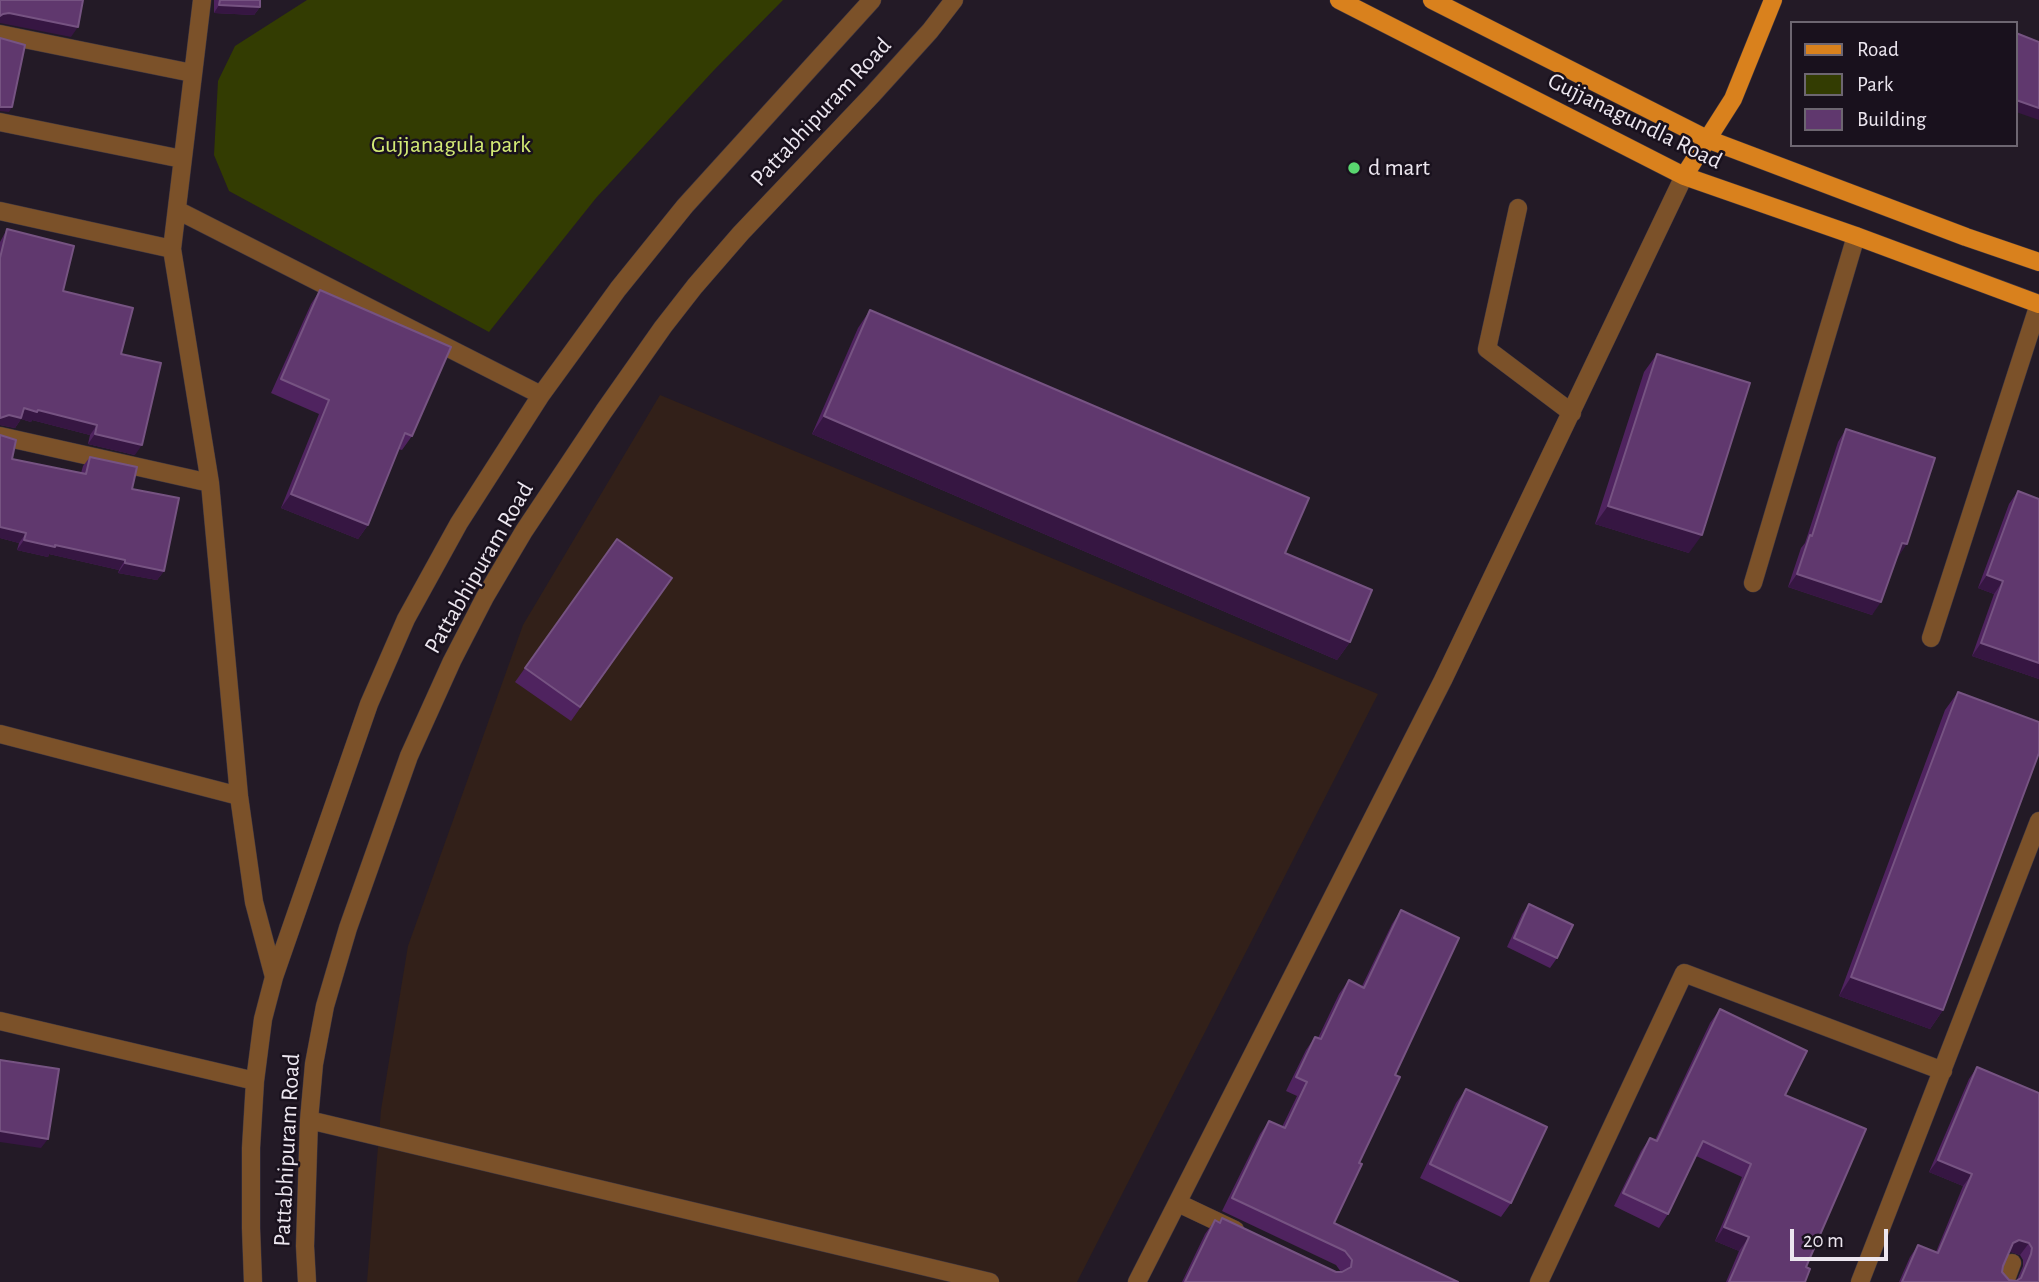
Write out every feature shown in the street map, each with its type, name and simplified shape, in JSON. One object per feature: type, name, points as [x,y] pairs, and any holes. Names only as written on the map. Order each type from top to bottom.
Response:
[{"type":"main road","name":"Gujjanagundla Road","points":[[1339,0],[1684,176],[2039,304]]},
{"type":"main road","name":"Gujjanagundla Road","points":[[1432,0],[1707,139],[2039,262]]},
{"type":"main road","points":[[1684,176],[1733,99],[1773,0]]},
{"type":"street","points":[[202,0],[172,249],[209,483],[239,796],[254,902],[274,977]]},
{"type":"street","name":"Pattabhipuram Road","points":[[253,1282],[251,1148],[254,1081],[263,1019],[274,977],[369,704],[406,619],[459,523],[541,395],[618,289],[685,206],[872,0]]},
{"type":"street","name":"Pattabhipuram Road","points":[[307,1282],[305,1246],[309,1120],[314,1064],[325,1006],[348,928],[410,755],[452,661],[485,597],[524,531],[671,317],[741,233],[872,95],[954,0]]},
{"type":"street","points":[[0,34],[192,73]]},
{"type":"street","points":[[0,122],[182,159]]},
{"type":"street","points":[[1137,1282],[1443,680],[1684,176]]},
{"type":"street","points":[[1518,208],[1487,349],[1572,412]]},
{"type":"street","points":[[177,210],[541,395]]},
{"type":"street","points":[[0,211],[172,249]]},
{"type":"street","points":[[1753,583],[1856,236]]},
{"type":"street","points":[[1931,638],[2039,304]]},
{"type":"street","points":[[0,436],[209,483]]},
{"type":"street","points":[[0,734],[239,796]]},
{"type":"street","points":[[1860,1282],[2039,821]]},
{"type":"street","points":[[1539,1282],[1684,973],[1943,1071]]},
{"type":"street","points":[[0,1021],[254,1081]]},
{"type":"street","points":[[309,1120],[990,1282]]},
{"type":"street","points":[[1178,1203],[1249,1236]]},
{"type":"street","points":[[2005,1282],[2012,1263]]},
{"type":"shaded area","points":[[660,395],[1378,694],[1077,1282],[367,1282],[381,1110],[408,946],[523,625]]},
{"type":"green space","name":"Gujjanagula park","points":[[307,0],[783,0],[596,198],[489,332],[229,191],[214,155],[218,81],[235,46]]},
{"type":"building","points":[[0,0],[83,0],[78,27],[9,13],[0,16]]},
{"type":"building","points":[[220,0],[260,0],[260,7],[219,5]]},
{"type":"building","points":[[2018,34],[2039,42],[2039,108],[2018,101]]},
{"type":"building","points":[[0,38],[25,45],[12,107],[0,107]]},
{"type":"building","points":[[7,229],[74,246],[63,291],[133,308],[121,354],[161,363],[142,445],[95,434],[97,425],[38,410],[37,412],[24,408],[21,418],[9,415],[0,418],[0,258]]},
{"type":"building","points":[[320,290],[451,347],[412,436],[405,433],[368,525],[291,494],[329,400],[281,379]]},
{"type":"building","points":[[870,310],[1309,498],[1285,553],[1372,590],[1350,642],[824,416]]},
{"type":"building","points":[[1657,354],[1750,383],[1702,535],[1608,506]]},
{"type":"building","points":[[1846,429],[1935,458],[1907,544],[1902,543],[1881,602],[1797,574]]},
{"type":"building","points":[[0,435],[16,440],[12,459],[86,474],[90,457],[137,467],[132,489],[179,498],[164,571],[125,563],[125,560],[24,540],[26,533],[0,527]]},
{"type":"building","points":[[2018,491],[2039,499],[2039,663],[1981,643],[2003,581],[1987,575]]},
{"type":"building","points":[[617,539],[672,578],[580,707],[525,668]]},
{"type":"building","points":[[1958,692],[2039,722],[2039,753],[1943,1010],[1851,977]]},
{"type":"building","points":[[1529,904],[1573,925],[1557,958],[1514,938]]},
{"type":"building","points":[[1401,910],[1459,938],[1395,1075],[1400,1077],[1334,1223],[1458,1282],[1185,1282],[1215,1220],[1220,1223],[1222,1218],[1336,1272],[1351,1267],[1352,1260],[1345,1251],[1232,1198],[1269,1121],[1285,1128],[1307,1082],[1296,1077],[1315,1037],[1321,1039],[1349,980],[1364,988]]},
{"type":"building","points":[[1720,1009],[1807,1051],[1785,1095],[1866,1129],[1806,1267],[1810,1269],[1805,1282],[1729,1282],[1749,1237],[1724,1227],[1751,1164],[1703,1141],[1668,1214],[1623,1193],[1650,1138],[1657,1141]]},
{"type":"building","points":[[0,1060],[59,1069],[48,1139],[0,1131]]},
{"type":"building","points":[[1977,1067],[2039,1093],[2039,1282],[1902,1282],[1918,1245],[1938,1253],[1972,1174],[1938,1160]],"holes":[[[2019,1240],[2029,1243],[2031,1254],[2021,1278],[2016,1281],[2009,1280],[2002,1272],[2013,1243]]]},
{"type":"building","points":[[1466,1089],[1547,1127],[1511,1203],[1430,1164]]},
{"type":"place","name":"d mart","points":[[1354,168]]}]
